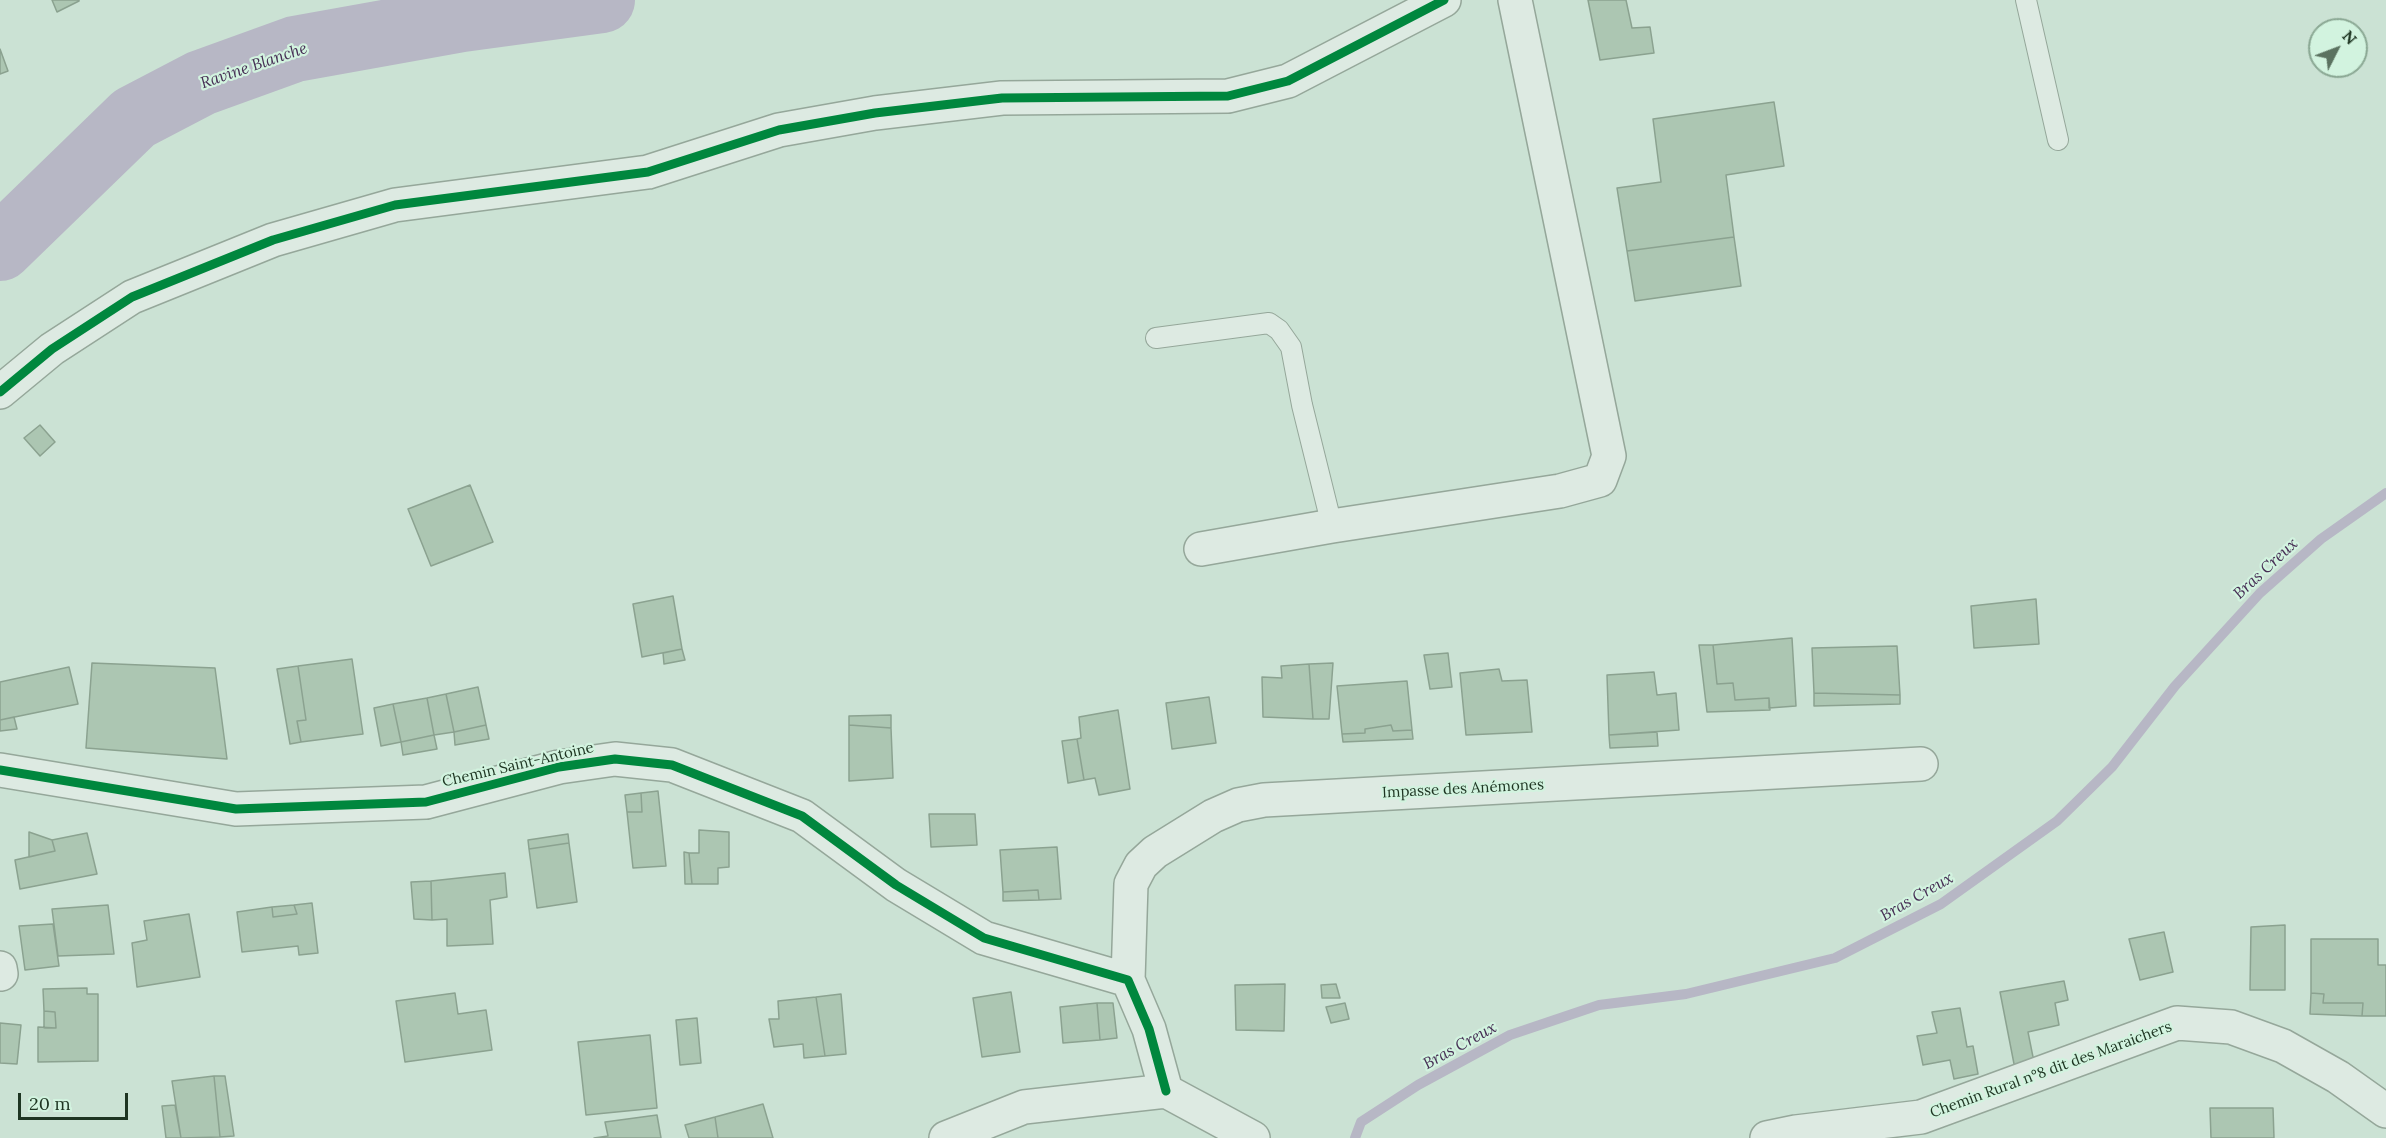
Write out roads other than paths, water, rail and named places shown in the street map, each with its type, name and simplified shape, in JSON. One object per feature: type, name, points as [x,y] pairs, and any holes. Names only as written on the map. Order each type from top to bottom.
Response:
[{"type":"street","points":[[0,392],[52,349],[132,297],[273,240],[396,205],[648,172],[779,130],[875,113],[1002,98],[1228,96],[1288,81],[1444,0]]},
{"type":"street","points":[[1201,549],[1332,526],[1560,491],[1600,480],[1609,456],[1515,0]]},
{"type":"street","name":"Chemin Saint-Antoine","points":[[0,770],[236,809],[426,802],[559,767],[615,759],[672,765],[802,816],[896,885],[984,938],[1128,980]]},
{"type":"street","name":"Impasse des Anémones","points":[[1128,980],[1131,884],[1141,865],[1155,852],[1214,816],[1238,806],[1275,799],[1921,764]]},
{"type":"street","points":[[1128,980],[1149,1029],[1166,1091]]},
{"type":"street","name":"Chemin Rural n°8 dit des Maraichers","points":[[1767,1138],[1796,1132],[1921,1117],[2177,1023],[2231,1027],[2283,1046],[2338,1077],[2386,1111]]},
{"type":"street","points":[[946,1138],[1024,1107],[1166,1091],[1253,1138]]},
{"type":"lane","points":[[2026,0],[2058,140]]},
{"type":"lane","points":[[1156,338],[1269,323],[1279,330],[1291,347],[1302,405],[1332,526]]},
{"type":"waterway","name":"Ravine Blanche","points":[[0,248],[134,118],[201,83],[295,49],[462,19],[602,0]]},
{"type":"waterway","name":"Bras Creux","points":[[1355,1138],[1361,1122],[1418,1085],[1510,1035],[1599,1005],[1686,994],[1835,958],[1941,904],[2057,821],[2112,767],[2175,686],[2260,593],[2321,539],[2386,493]]}]
